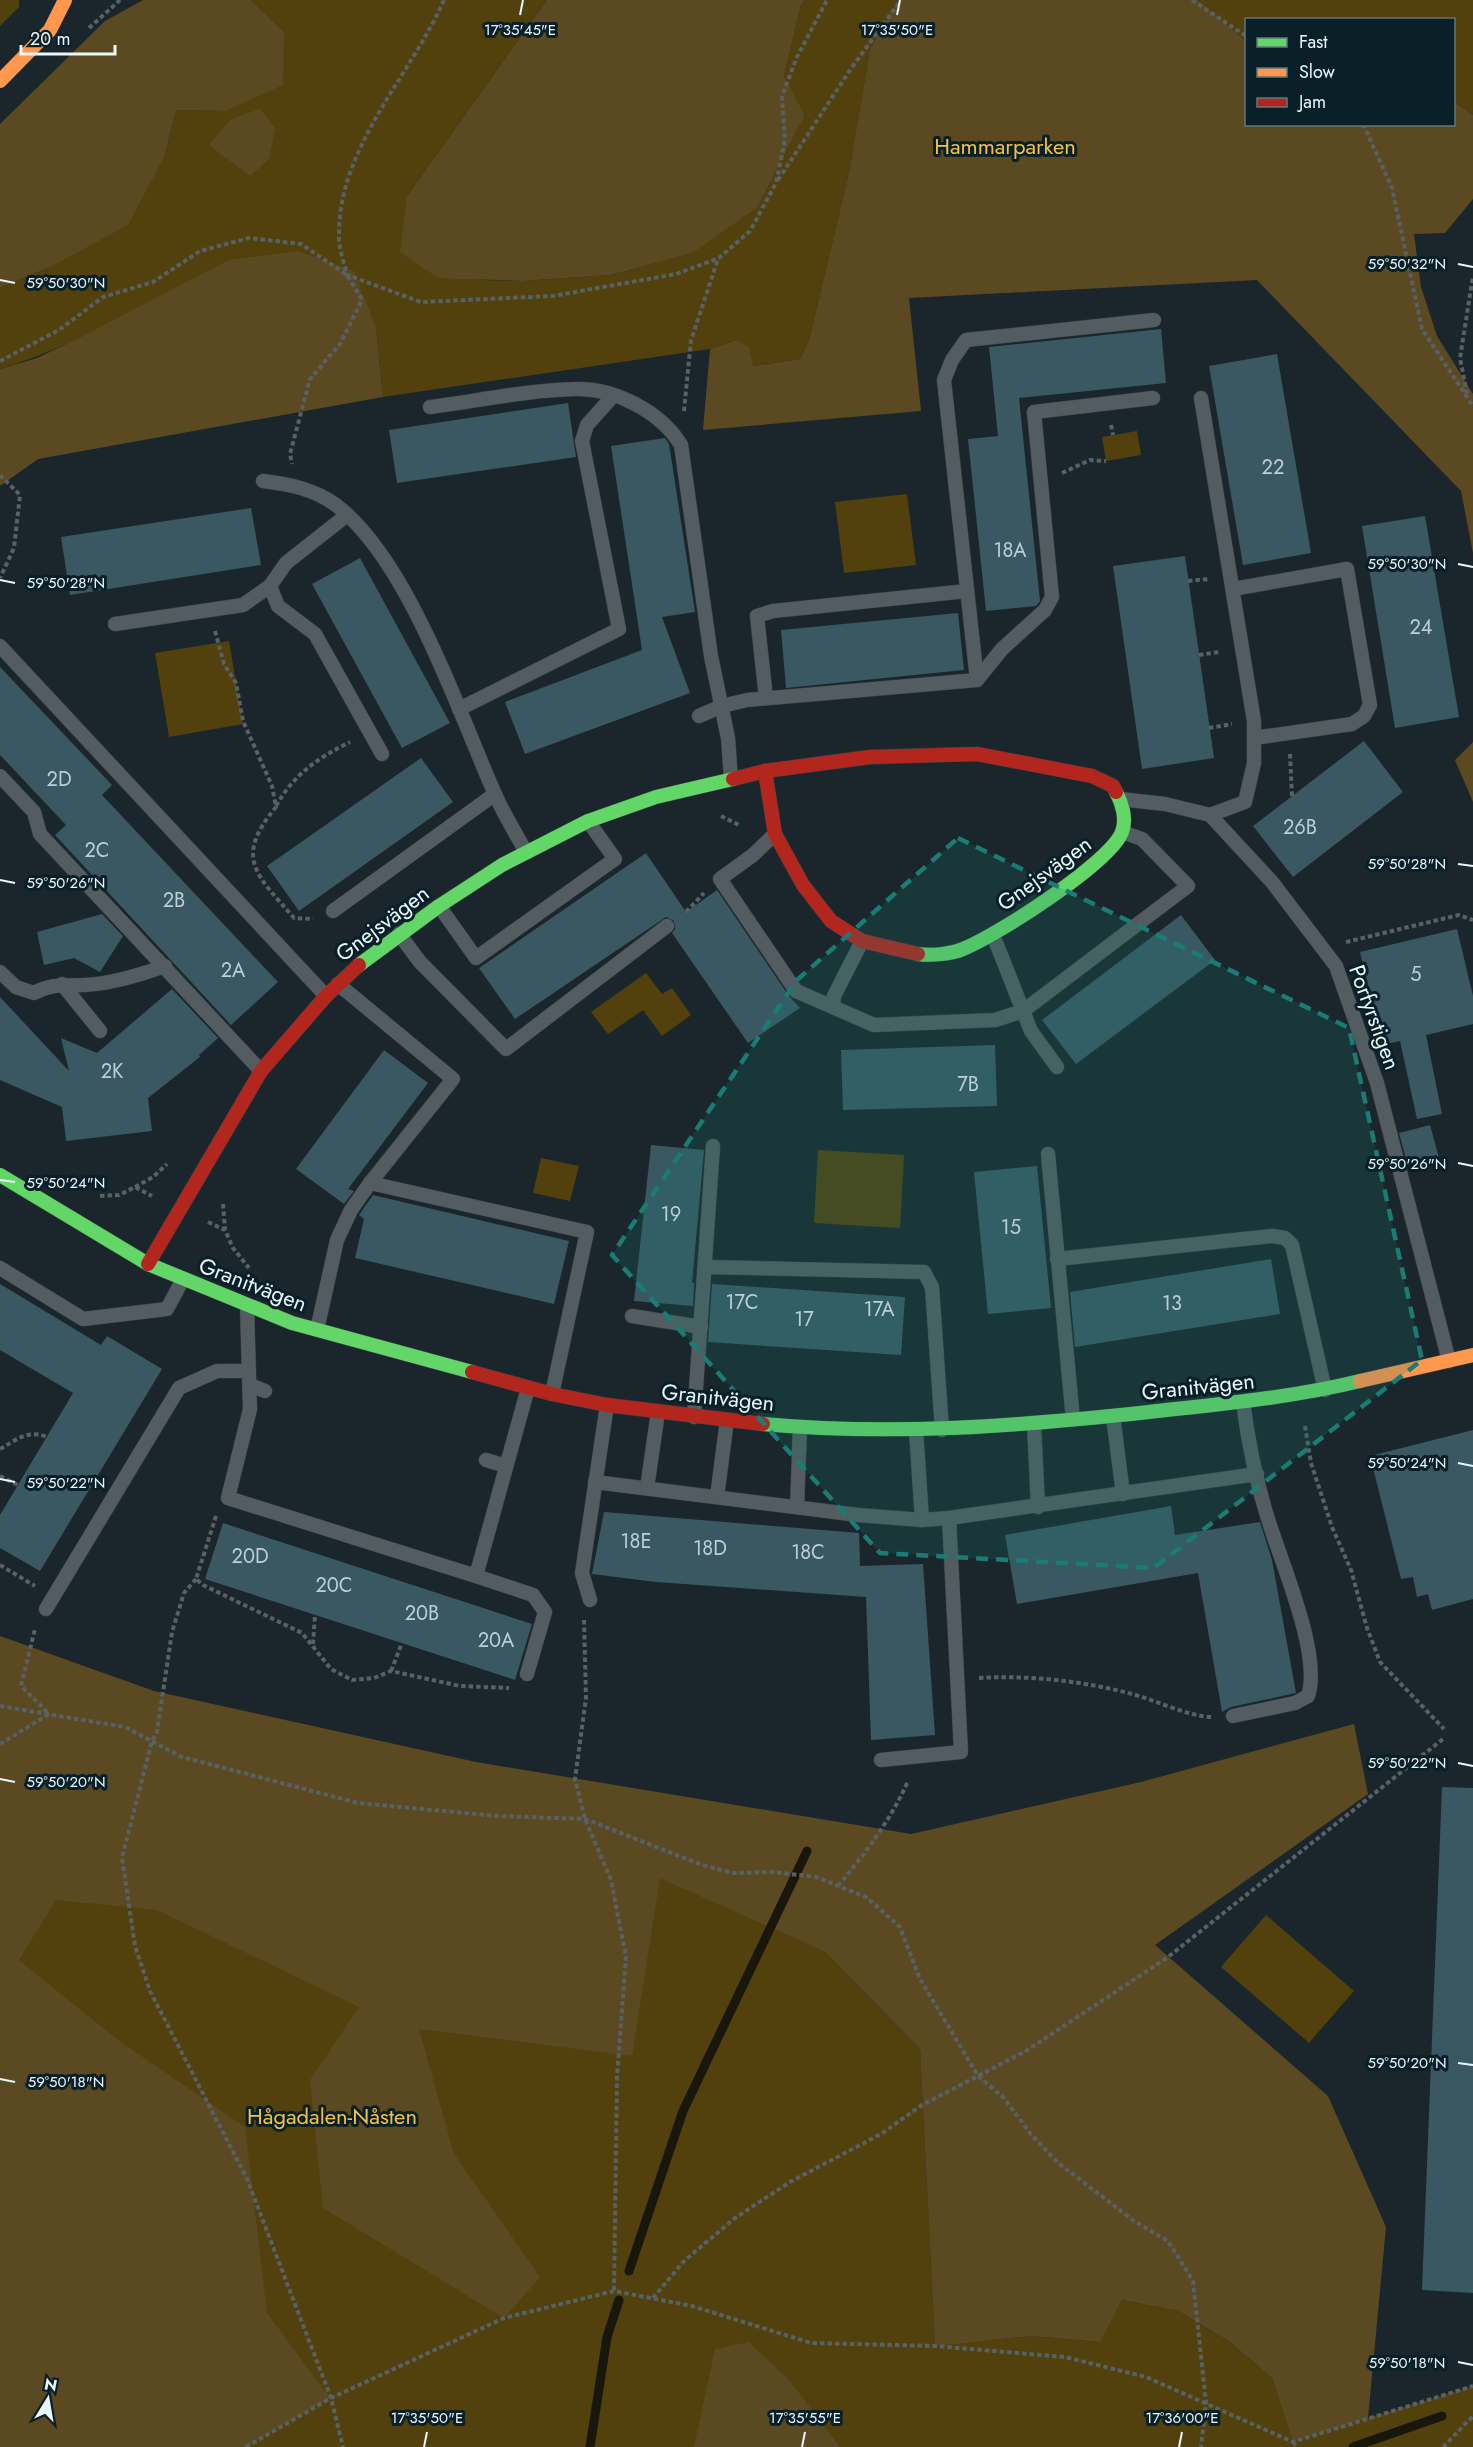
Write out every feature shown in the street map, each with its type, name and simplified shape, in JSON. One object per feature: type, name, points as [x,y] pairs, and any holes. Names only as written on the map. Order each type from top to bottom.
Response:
[{"type":"street","points":[[0,81],[50,30],[65,0]]},
{"type":"street","name":"Gnejsvägen","points":[[148,1264],[261,1071],[326,996],[368,957],[439,906],[526,852],[588,821],[656,797],[765,771],[870,757],[977,754],[1092,776],[1113,786],[1120,799],[1124,816],[1122,832],[1110,851],[1018,921],[961,950],[925,955],[862,941],[831,921],[803,885],[776,834],[765,771]]},
{"type":"street","name":"Granitvägen","points":[[0,1175],[81,1221],[148,1264],[247,1306],[317,1330],[552,1394],[607,1405],[694,1417],[800,1427],[916,1430],[1034,1424],[1302,1395],[1473,1355]]},
{"type":"lane","points":[[977,680],[944,380],[952,360],[966,340],[1154,320]]},
{"type":"lane","points":[[430,407],[577,389],[613,396],[652,414],[670,428],[681,445],[711,656],[728,738],[731,779]]},
{"type":"lane","points":[[459,709],[619,629],[582,441],[587,425],[613,396]]},
{"type":"lane","points":[[699,716],[722,706],[766,698],[977,680],[1002,649],[1046,610],[1052,597],[1034,412],[1154,398]]},
{"type":"lane","points":[[1120,799],[1165,804],[1209,815],[1245,801],[1254,764],[1254,721],[1201,398]]},
{"type":"lane","points":[[263,481],[297,485],[335,504],[368,535],[408,600],[459,709],[495,794],[526,852]]},
{"type":"lane","points":[[115,624],[243,605],[270,586],[286,563],[347,515]]},
{"type":"lane","points":[[1233,589],[1347,569],[1370,705],[1364,716],[1352,724],[1254,738]]},
{"type":"lane","points":[[270,586],[278,606],[315,634],[382,754]]},
{"type":"lane","points":[[766,698],[757,616],[773,611],[967,591]]},
{"type":"lane","points":[[0,646],[326,996]]},
{"type":"lane","points":[[0,776],[34,812],[40,834],[261,1071]]},
{"type":"lane","points":[[333,911],[495,794]]},
{"type":"lane","name":"Porfyrstigen","points":[[1209,815],[1272,882],[1336,966],[1377,1083],[1449,1361]]},
{"type":"lane","points":[[439,906],[476,958],[615,859],[588,821]]},
{"type":"lane","points":[[776,834],[720,879],[796,991],[874,1025],[995,1020],[1023,1011],[1188,886],[1142,839],[1122,832]]},
{"type":"lane","points":[[399,934],[420,962],[506,1049],[667,926]]},
{"type":"lane","points":[[993,935],[1031,1031],[1058,1067]]},
{"type":"lane","points":[[833,1007],[834,996],[862,941]]},
{"type":"lane","points":[[0,972],[16,987],[34,993],[48,985],[101,982],[165,966]]},
{"type":"lane","points":[[62,984],[100,1031]]},
{"type":"lane","points":[[317,1330],[338,1240],[351,1210],[453,1079],[338,984]]},
{"type":"lane","points":[[694,1417],[713,1146]]},
{"type":"lane","points":[[1048,1154],[1073,1420]]},
{"type":"lane","points":[[370,1183],[588,1232],[552,1394]]},
{"type":"lane","points":[[1057,1259],[1272,1236],[1285,1238],[1292,1245],[1325,1390]]},
{"type":"lane","points":[[705,1267],[924,1272],[932,1287],[942,1430]]},
{"type":"lane","points":[[0,1268],[84,1319],[166,1309],[183,1280]]},
{"type":"lane","points":[[247,1306],[250,1408],[228,1498],[533,1595],[545,1612],[527,1674]]},
{"type":"lane","points":[[632,1316],[701,1327]]},
{"type":"lane","points":[[46,1610],[179,1388],[217,1371],[249,1378],[265,1391]]},
{"type":"lane","points":[[476,1576],[528,1388]]},
{"type":"lane","points":[[1233,1716],[1295,1703],[1308,1696],[1313,1682],[1302,1625],[1267,1517],[1243,1402]]},
{"type":"lane","points":[[590,1600],[582,1573],[607,1405]]},
{"type":"lane","points":[[647,1488],[658,1412]]},
{"type":"lane","points":[[1113,1416],[1123,1494]]},
{"type":"lane","points":[[717,1497],[727,1420]]},
{"type":"lane","points":[[1034,1424],[1038,1507]]},
{"type":"lane","points":[[797,1507],[800,1427]]},
{"type":"lane","points":[[916,1430],[922,1520]]},
{"type":"lane","points":[[486,1460],[506,1466]]},
{"type":"lane","points":[[595,1482],[922,1520],[1038,1507],[1257,1474]]},
{"type":"lane","points":[[881,1760],[961,1752],[949,1518]]},
{"type":"path","points":[[297,485],[290,453],[310,379],[340,344],[362,300],[347,275],[338,235],[346,187],[368,130],[429,34],[444,0]]},
{"type":"path","points":[[776,183],[785,140],[782,96],[797,57],[827,0]]},
{"type":"path","points":[[0,361],[59,330],[103,297],[153,282],[200,250],[249,238],[301,244],[347,275],[421,302],[553,296],[676,274],[718,258],[750,231],[776,183],[849,70],[900,0]]},
{"type":"path","points":[[1192,0],[1245,35]]},
{"type":"path","points":[[1364,126],[1392,188],[1422,329],[1448,369],[1468,394]]},
{"type":"path","points":[[681,445],[691,340],[718,258]]},
{"type":"path","points":[[1473,276],[1460,358],[1473,406]]},
{"type":"path","points":[[1040,474],[1065,473],[1090,460],[1106,461]]},
{"type":"path","points":[[0,475],[20,495],[14,548],[0,578]]},
{"type":"path","points":[[212,609],[216,643],[224,664],[236,683],[243,721],[272,786],[276,807]]},
{"type":"path","points":[[333,911],[318,919],[294,918],[257,872],[252,858],[253,841],[260,826],[276,807],[285,789],[300,772],[321,757],[369,732]]},
{"type":"path","points":[[1289,733],[1292,796]]},
{"type":"path","points":[[717,815],[728,817],[742,826],[761,847]]},
{"type":"path","points":[[1323,948],[1459,915],[1473,920]]},
{"type":"path","points":[[135,1187],[153,1177],[169,1162]]},
{"type":"path","points":[[223,1195],[225,1230]]},
{"type":"path","points":[[1302,1395],[1311,1463],[1332,1527],[1351,1570],[1367,1628],[1380,1662],[1444,1729]]},
{"type":"path","points":[[0,1449],[22,1436],[36,1433],[47,1437]]},
{"type":"path","points":[[0,1476],[18,1485]]},
{"type":"path","points":[[228,1498],[213,1519],[196,1579],[184,1593],[172,1632],[157,1732],[152,1741],[122,1858],[135,1946],[150,1991],[247,2179],[331,2398],[343,2447]]},
{"type":"path","points":[[0,1565],[54,1597]]},
{"type":"path","points":[[196,1579],[203,1585],[302,1633],[331,1669],[352,1680],[374,1678],[391,1671],[460,1686],[483,1688],[520,1685],[527,1674]]},
{"type":"path","points":[[46,1610],[36,1624],[21,1686],[49,1714]]},
{"type":"path","points":[[313,1645],[315,1615]]},
{"type":"path","points":[[584,1617],[586,1698],[575,1779],[585,1819],[611,1880],[626,1958],[617,2076],[614,2291]]},
{"type":"path","points":[[391,1671],[402,1643]]},
{"type":"path","points":[[957,1680],[996,1677],[1060,1681],[1129,1693],[1206,1717],[1233,1716]]},
{"type":"path","points":[[0,1706],[125,1727],[182,1757],[358,1803],[497,1816],[585,1819],[702,1865],[733,1873],[773,1872],[816,1877],[866,1897],[900,1927],[920,1979],[978,2076],[1004,2098],[1030,2133],[1057,2162],[1134,2221],[1168,2241],[1193,2281],[1206,2403],[1201,2447]]},
{"type":"path","points":[[0,1744],[49,1714]]},
{"type":"path","points":[[653,2298],[684,2261],[735,2218],[790,2182],[881,2134],[922,2105],[1026,2051],[1168,1956],[1443,1739]]},
{"type":"path","points":[[838,1886],[875,1841],[899,1801],[914,1757]]},
{"type":"path","points":[[246,2447],[331,2398],[504,2318],[614,2291],[692,2306],[811,2343],[935,2346],[1065,2357],[1146,2377],[1293,2442],[1297,2447]]},
{"type":"path","points":[[1293,2442],[1473,2386]]},
{"type":"path","points":[[1443,2447],[1473,2416]]},
{"type":"highlighted area","points":[[958,838],[1349,1028],[1422,1360],[1154,1568],[880,1553],[612,1255],[797,980]]},
{"type":"green space","points":[[0,0],[19,0],[19,7],[0,26]]},
{"type":"green space","points":[[143,0],[251,0],[284,32],[283,85],[225,111],[176,110],[165,155],[128,225],[50,267],[0,288],[0,124],[105,21]]},
{"type":"green space","points":[[251,0],[547,0],[407,196],[482,280],[522,281],[611,275],[691,253],[757,208],[805,115],[784,76],[801,5],[805,0],[898,0],[870,49],[849,172],[809,340],[800,359],[752,366],[736,340],[710,349],[383,397],[376,328],[228,260],[88,334],[0,369],[0,288],[50,267],[165,155],[176,110],[225,111],[284,32]]},
{"type":"green space","points":[[547,0],[805,0],[801,5],[784,76],[805,115],[757,208],[692,253],[611,275],[522,281],[438,278],[400,252],[407,196]]},
{"type":"green space","name":"Hammarparken","points":[[898,0],[1198,0],[1245,40],[1245,126],[1455,126],[1455,103],[1473,115],[1473,199],[1445,233],[1414,234],[1421,287],[1437,336],[1473,394],[1473,553],[1461,491],[1257,280],[909,298],[921,411],[703,430],[710,349],[736,340],[749,347],[753,366],[800,359],[809,340],[849,172],[870,49]]},
{"type":"green space","points":[[1198,0],[1473,0],[1473,115],[1455,103],[1455,18],[1245,18],[1245,40]]},
{"type":"green space","points":[[260,109],[275,128],[269,159],[250,176],[209,145],[231,119]]},
{"type":"green space","points":[[298,251],[354,271],[376,328],[383,397],[38,459],[0,486],[0,369],[37,358],[228,260]]},
{"type":"green space","points":[[1137,431],[1141,455],[1106,461],[1102,437]]},
{"type":"green space","points":[[907,494],[916,565],[844,573],[835,502]]},
{"type":"green space","points":[[229,641],[243,724],[169,737],[155,653]]},
{"type":"green space","points":[[1473,742],[1473,802],[1455,760]]},
{"type":"green space","points":[[646,973],[662,994],[672,988],[691,1015],[662,1036],[643,1010],[608,1034],[591,1012]]},
{"type":"green space","points":[[818,1150],[904,1155],[900,1228],[814,1223]]},
{"type":"green space","points":[[541,1158],[579,1166],[570,1201],[533,1193]]},
{"type":"green space","points":[[0,1636],[154,1691],[476,1762],[911,1834],[1141,1782],[1354,1724],[1368,1794],[1155,1945],[1328,2096],[1386,2227],[1368,2418],[1293,2442],[1272,2378],[1230,2342],[1178,2311],[1122,2300],[1100,2342],[1031,2336],[935,2346],[920,2049],[825,1952],[660,1878],[632,2056],[419,2029],[454,2154],[540,2277],[504,2318],[323,2208],[310,2080],[359,2007],[157,1910],[56,1900],[19,1960],[118,2040],[245,2127],[267,2313],[330,2398],[246,2447],[0,2447]]},
{"type":"green space","name":"Hågadalen-Nåsten","points":[[0,1653],[293,1779],[719,1820],[723,1906],[825,1952],[920,2049],[935,2345],[1031,2336],[1099,2342],[1122,2300],[1178,2311],[1230,2342],[1272,2378],[1293,2441],[1473,2386],[1473,2447],[0,2447]]},
{"type":"green space","points":[[1266,1915],[1354,1991],[1309,2043],[1221,1967]]},
{"type":"green space","points":[[749,2342],[789,2380],[840,2447],[694,2447],[715,2349]]},
{"type":"building","points":[[1161,329],[1166,383],[1019,398],[1040,601],[1036,606],[986,611],[968,439],[998,436],[989,347]]},
{"type":"building","points":[[1277,354],[1311,553],[1243,565],[1209,366]]},
{"type":"building","points":[[568,403],[576,457],[397,483],[389,430]]},
{"type":"building","points":[[665,438],[669,444],[695,612],[662,617],[690,693],[525,754],[505,702],[642,650],[611,446]]},
{"type":"building","points":[[251,508],[261,565],[70,595],[61,537]]},
{"type":"building","points":[[1425,516],[1459,717],[1395,728],[1362,526]]},
{"type":"building","points":[[1185,556],[1214,758],[1142,769],[1113,566]]},
{"type":"building","points":[[360,558],[450,723],[402,748],[312,584]]},
{"type":"building","points":[[958,613],[964,670],[786,688],[781,630]]},
{"type":"building","points":[[0,667],[112,785],[102,795],[278,982],[231,1025],[55,835],[66,825],[0,755]]},
{"type":"building","points":[[1364,741],[1403,792],[1293,877],[1253,826]]},
{"type":"building","points":[[421,758],[453,802],[299,911],[267,866]]},
{"type":"building","points":[[646,853],[686,912],[717,890],[789,996],[800,1008],[748,1043],[672,933],[675,929],[674,921],[666,917],[515,1019],[479,968]]},
{"type":"building","points":[[102,914],[123,936],[100,972],[74,958],[44,965],[37,932]]},
{"type":"building","points":[[1181,915],[1215,960],[1076,1064],[1042,1020]]},
{"type":"building","points":[[1457,929],[1473,996],[1473,1024],[1426,1035],[1442,1114],[1417,1119],[1400,1041],[1382,1045],[1360,952]]},
{"type":"building","points":[[172,989],[218,1038],[199,1055],[200,1057],[148,1098],[152,1131],[66,1141],[62,1107],[0,1080],[0,997],[69,1071],[61,1038],[97,1053]]},
{"type":"building","points":[[995,1045],[997,1106],[843,1110],[841,1050]]},
{"type":"building","points":[[384,1050],[428,1083],[348,1189],[354,1191],[344,1204],[296,1169]]},
{"type":"building","points":[[1430,1125],[1439,1158],[1408,1166],[1399,1133]]},
{"type":"building","points":[[651,1145],[704,1150],[692,1283],[694,1283],[693,1306],[634,1301]]},
{"type":"building","points":[[1037,1166],[1051,1308],[988,1314],[974,1172]]},
{"type":"building","points":[[373,1195],[569,1241],[554,1304],[355,1258],[364,1219],[359,1215]]},
{"type":"building","points":[[1271,1259],[1280,1314],[1075,1347],[1070,1292]]},
{"type":"building","points":[[0,1284],[101,1345],[107,1336],[162,1369],[40,1571],[0,1548],[0,1515],[73,1393],[0,1350]]},
{"type":"building","points":[[712,1284],[905,1297],[901,1355],[708,1342]]},
{"type":"building","points":[[1473,1430],[1473,1599],[1432,1610],[1428,1594],[1417,1597],[1413,1577],[1401,1579],[1370,1456]]},
{"type":"building","points":[[1171,1506],[1175,1535],[1260,1522],[1272,1560],[1296,1693],[1231,1707],[1222,1712],[1198,1573],[1017,1604],[1005,1535]]},
{"type":"building","points":[[604,1512],[859,1533],[860,1566],[923,1564],[935,1735],[871,1740],[866,1597],[656,1582],[592,1574]]},
{"type":"building","points":[[223,1523],[532,1624],[515,1680],[205,1579]]},
{"type":"building","points":[[1442,1787],[1473,1788],[1473,2293],[1422,2290]]},
{"type":"waterway","points":[[629,2271],[683,2111],[807,1851]]},
{"type":"waterway","points":[[590,2447],[607,2337],[619,2300]]},
{"type":"waterway","points":[[1353,2447],[1442,2416]]},
{"type":"traffic: fast","points":[[359,965],[439,906],[502,865],[588,821],[656,797],[733,779]]},
{"type":"traffic: fast","points":[[918,954],[935,955],[953,952],[979,942],[1025,914],[1097,862],[1122,832],[1123,811],[1116,792]]},
{"type":"traffic: fast","points":[[0,1175],[148,1264],[292,1323],[472,1372]]},
{"type":"traffic: fast","points":[[763,1424],[860,1429],[1004,1425],[1229,1403],[1307,1392],[1360,1381]]},
{"type":"traffic: slow","points":[[0,81],[50,30],[65,0]]},
{"type":"traffic: slow","points":[[1360,1381],[1473,1355]]},
{"type":"traffic: jam","points":[[733,779],[765,771],[870,757],[977,754],[1092,776],[1113,786],[1116,792]]},
{"type":"traffic: jam","points":[[765,771],[775,834],[803,885],[831,921],[862,941],[918,954]]},
{"type":"traffic: jam","points":[[148,1264],[261,1071],[326,996],[359,965]]},
{"type":"traffic: jam","points":[[472,1372],[552,1394],[607,1405],[763,1424]]}]
